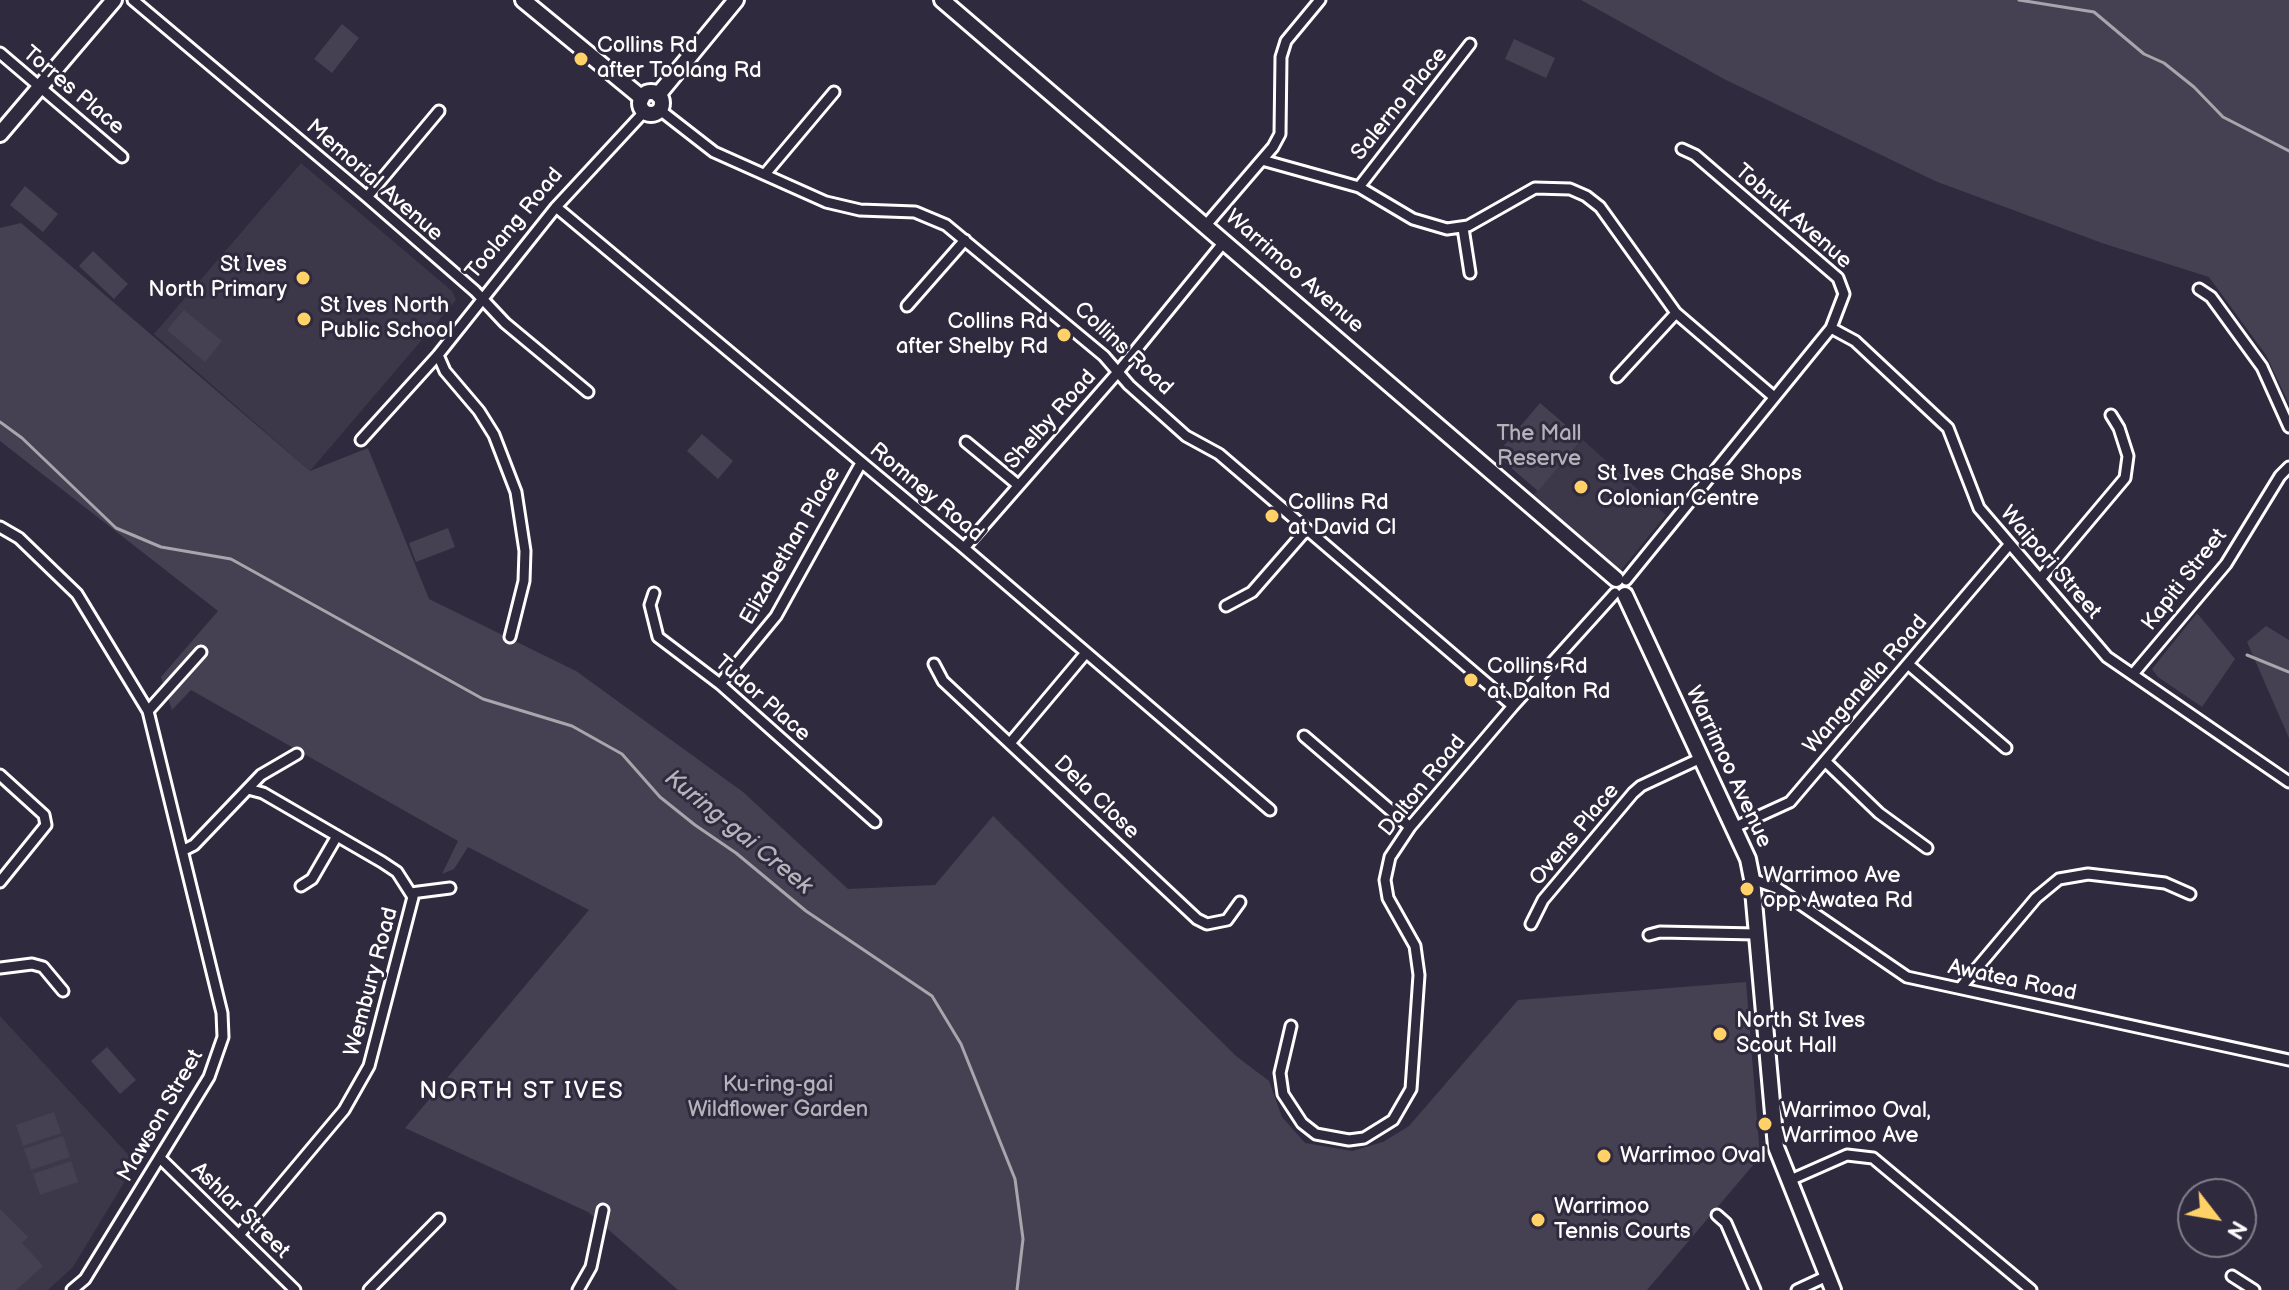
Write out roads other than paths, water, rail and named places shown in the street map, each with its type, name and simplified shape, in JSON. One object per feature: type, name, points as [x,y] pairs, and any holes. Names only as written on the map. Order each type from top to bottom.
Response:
[{"type":"street","points":[[0,134],[115,0],[131,0]]},
{"type":"street","name":"Memorial Avenue","points":[[131,0],[367,197],[588,392]]},
{"type":"street","points":[[523,0],[643,105],[649,92],[659,102],[736,0]]},
{"type":"street","name":"Warrimoo Avenue","points":[[942,0],[1206,225],[1620,587],[1733,828],[1752,879],[1776,1147],[1830,1283]]},
{"type":"street","points":[[1206,225],[1262,160],[1280,134],[1281,57],[1286,41],[1320,0]]},
{"type":"street","name":"Salerno Place","points":[[1359,187],[1470,44]]},
{"type":"street","name":"Torres Place","points":[[0,53],[122,157]]},
{"type":"street","points":[[765,174],[834,92]]},
{"type":"street","name":"Collins Road","points":[[659,102],[714,152],[841,208],[895,209],[925,215],[946,225],[1104,356],[1186,436],[1219,454],[1513,706]]},
{"type":"street","name":"Toolang Road","points":[[361,440],[438,355],[480,299],[643,105]]},
{"type":"street","points":[[367,197],[439,111]]},
{"type":"street","name":"Tobruk Avenue","points":[[1682,149],[1695,155],[1838,278],[1844,294],[1831,328]]},
{"type":"street","points":[[1262,160],[1359,187],[1429,226],[1463,228],[1535,188],[1570,189],[1600,207],[1676,313],[1774,397]]},
{"type":"street","name":"Romney Road","points":[[556,207],[964,548],[1270,810]]},
{"type":"street","points":[[1463,228],[1470,273]]},
{"type":"street","points":[[907,306],[965,240]]},
{"type":"street","name":"Shelby Road","points":[[964,548],[1118,372],[1224,242]]},
{"type":"street","points":[[2199,289],[2211,297],[2262,367],[2289,427]]},
{"type":"street","points":[[1617,377],[1676,313]]},
{"type":"street","name":"Dalton Road","points":[[1291,1026],[1280,1073],[1283,1094],[1302,1123],[1316,1134],[1349,1140],[1364,1138],[1393,1120],[1411,1089],[1419,960],[1393,911],[1385,880],[1390,857],[1410,827],[1620,587],[1831,328]]},
{"type":"street","name":"Waipori Street","points":[[1831,328],[1855,341],[1948,428],[1971,494],[2009,545],[2107,657],[2289,782]]},
{"type":"street","points":[[438,355],[445,371],[479,411],[494,435],[516,492],[525,551],[524,581],[510,637]]},
{"type":"street","points":[[2040,579],[2125,478],[2128,456],[2111,415]]},
{"type":"street","points":[[966,442],[1018,485]]},
{"type":"street","name":"Elizabethan Place","points":[[720,684],[776,616],[861,463]]},
{"type":"street","name":"Kapiti Street","points":[[2133,674],[2226,564],[2280,476],[2289,467]]},
{"type":"street","name":"Mawson Street","points":[[0,527],[19,538],[77,594],[148,711],[222,1013],[223,1037],[209,1077],[85,1279],[73,1290]]},
{"type":"street","points":[[1226,606],[1252,592],[1307,529]]},
{"type":"street","name":"Wanganella Road","points":[[1733,828],[1790,802],[2009,545]]},
{"type":"street","name":"Tudor Place","points":[[654,593],[650,605],[658,637],[720,684],[875,822]]},
{"type":"street","points":[[148,711],[201,652]]},
{"type":"street","points":[[1011,742],[1085,654]]},
{"type":"street","name":"Dela Close","points":[[934,664],[943,681],[1197,919],[1207,924],[1227,920],[1240,902]]},
{"type":"street","points":[[1908,664],[2006,748]]},
{"type":"street","points":[[1304,736],[1410,827]]},
{"type":"street","points":[[184,850],[194,845],[261,775],[297,754]]},
{"type":"street","name":"Ovens Place","points":[[1531,924],[1543,900],[1633,793],[1641,786],[1701,758]]},
{"type":"street","points":[[1825,761],[1879,813],[1927,848]]},
{"type":"street","points":[[0,775],[44,815],[46,825],[42,834],[0,882]]},
{"type":"street","name":"Wembury Road","points":[[239,1235],[344,1110],[369,1066],[409,922],[411,893],[397,872],[263,793],[248,789]]},
{"type":"street","points":[[301,886],[312,879],[337,836]]},
{"type":"street","points":[[1961,987],[2036,898],[2059,879],[2088,874],[2165,883],[2190,894]]},
{"type":"street","name":"Awatea Road","points":[[1752,879],[1777,888],[1892,970],[1919,980],[2289,1060]]},
{"type":"street","points":[[411,893],[450,888]]},
{"type":"street","points":[[1649,935],[1660,932],[1756,934]]},
{"type":"street","points":[[0,968],[32,964],[43,967],[63,991]]},
{"type":"street","points":[[1788,1181],[1847,1155],[1873,1158],[2031,1290]]},
{"type":"street","name":"Ashlar Street","points":[[160,1158],[295,1290]]},
{"type":"street","points":[[578,1290],[591,1267],[603,1210]]},
{"type":"street","points":[[1717,1215],[1726,1223],[1755,1290]]},
{"type":"street","points":[[369,1290],[439,1219]]},
{"type":"street","points":[[2232,1276],[2254,1290]]},
{"type":"street","points":[[1797,1290],[1830,1283]]},
{"type":"waterway","points":[[2019,0],[2094,12],[2144,54],[2164,63],[2194,87],[2223,117],[2289,151]]},
{"type":"waterway","name":"Kuring-gai Creek","points":[[0,422],[22,438],[116,528],[161,547],[231,559],[483,699],[572,726],[622,754],[660,797],[695,825],[736,853],[806,911],[932,996],[961,1044],[1015,1179],[1023,1239],[1017,1290]]},
{"type":"waterway","points":[[2247,655],[2289,672]]},
{"type":"place","name":"Collins Rd after Toolang Rd","points":[[581,59]]},
{"type":"place","name":"St Ives North Primary","points":[[303,278]]},
{"type":"place","name":"St Ives North Public School","points":[[304,319]]},
{"type":"place","name":"Collins Rd after Shelby Rd","points":[[1064,335]]},
{"type":"place","name":"St Ives Chase Shops Colonian Centre","points":[[1581,487]]},
{"type":"place","name":"Collins Rd at David Cl","points":[[1272,516]]},
{"type":"place","name":"Collins Rd at Dalton Rd","points":[[1471,680]]},
{"type":"place","name":"Warrimoo Ave opp Awatea Rd","points":[[1747,889]]},
{"type":"place","name":"North St Ives Scout Hall","points":[[1720,1034]]},
{"type":"place","name":"Warrimoo Oval, Warrimoo Ave","points":[[1765,1124]]},
{"type":"place","name":"Warrimoo Oval","points":[[1604,1156]]},
{"type":"place","name":"Warrimoo Tennis Courts","points":[[1538,1220]]},
{"type":"district","name":"NORTH ST IVES","points":[[522,1092]]},
{"type":"park label","name":"The Mall Reserve","points":[[1539,446]]},
{"type":"park label","name":"Ku-ring-gai Wildflower Garden","points":[[778,1098]]}]
